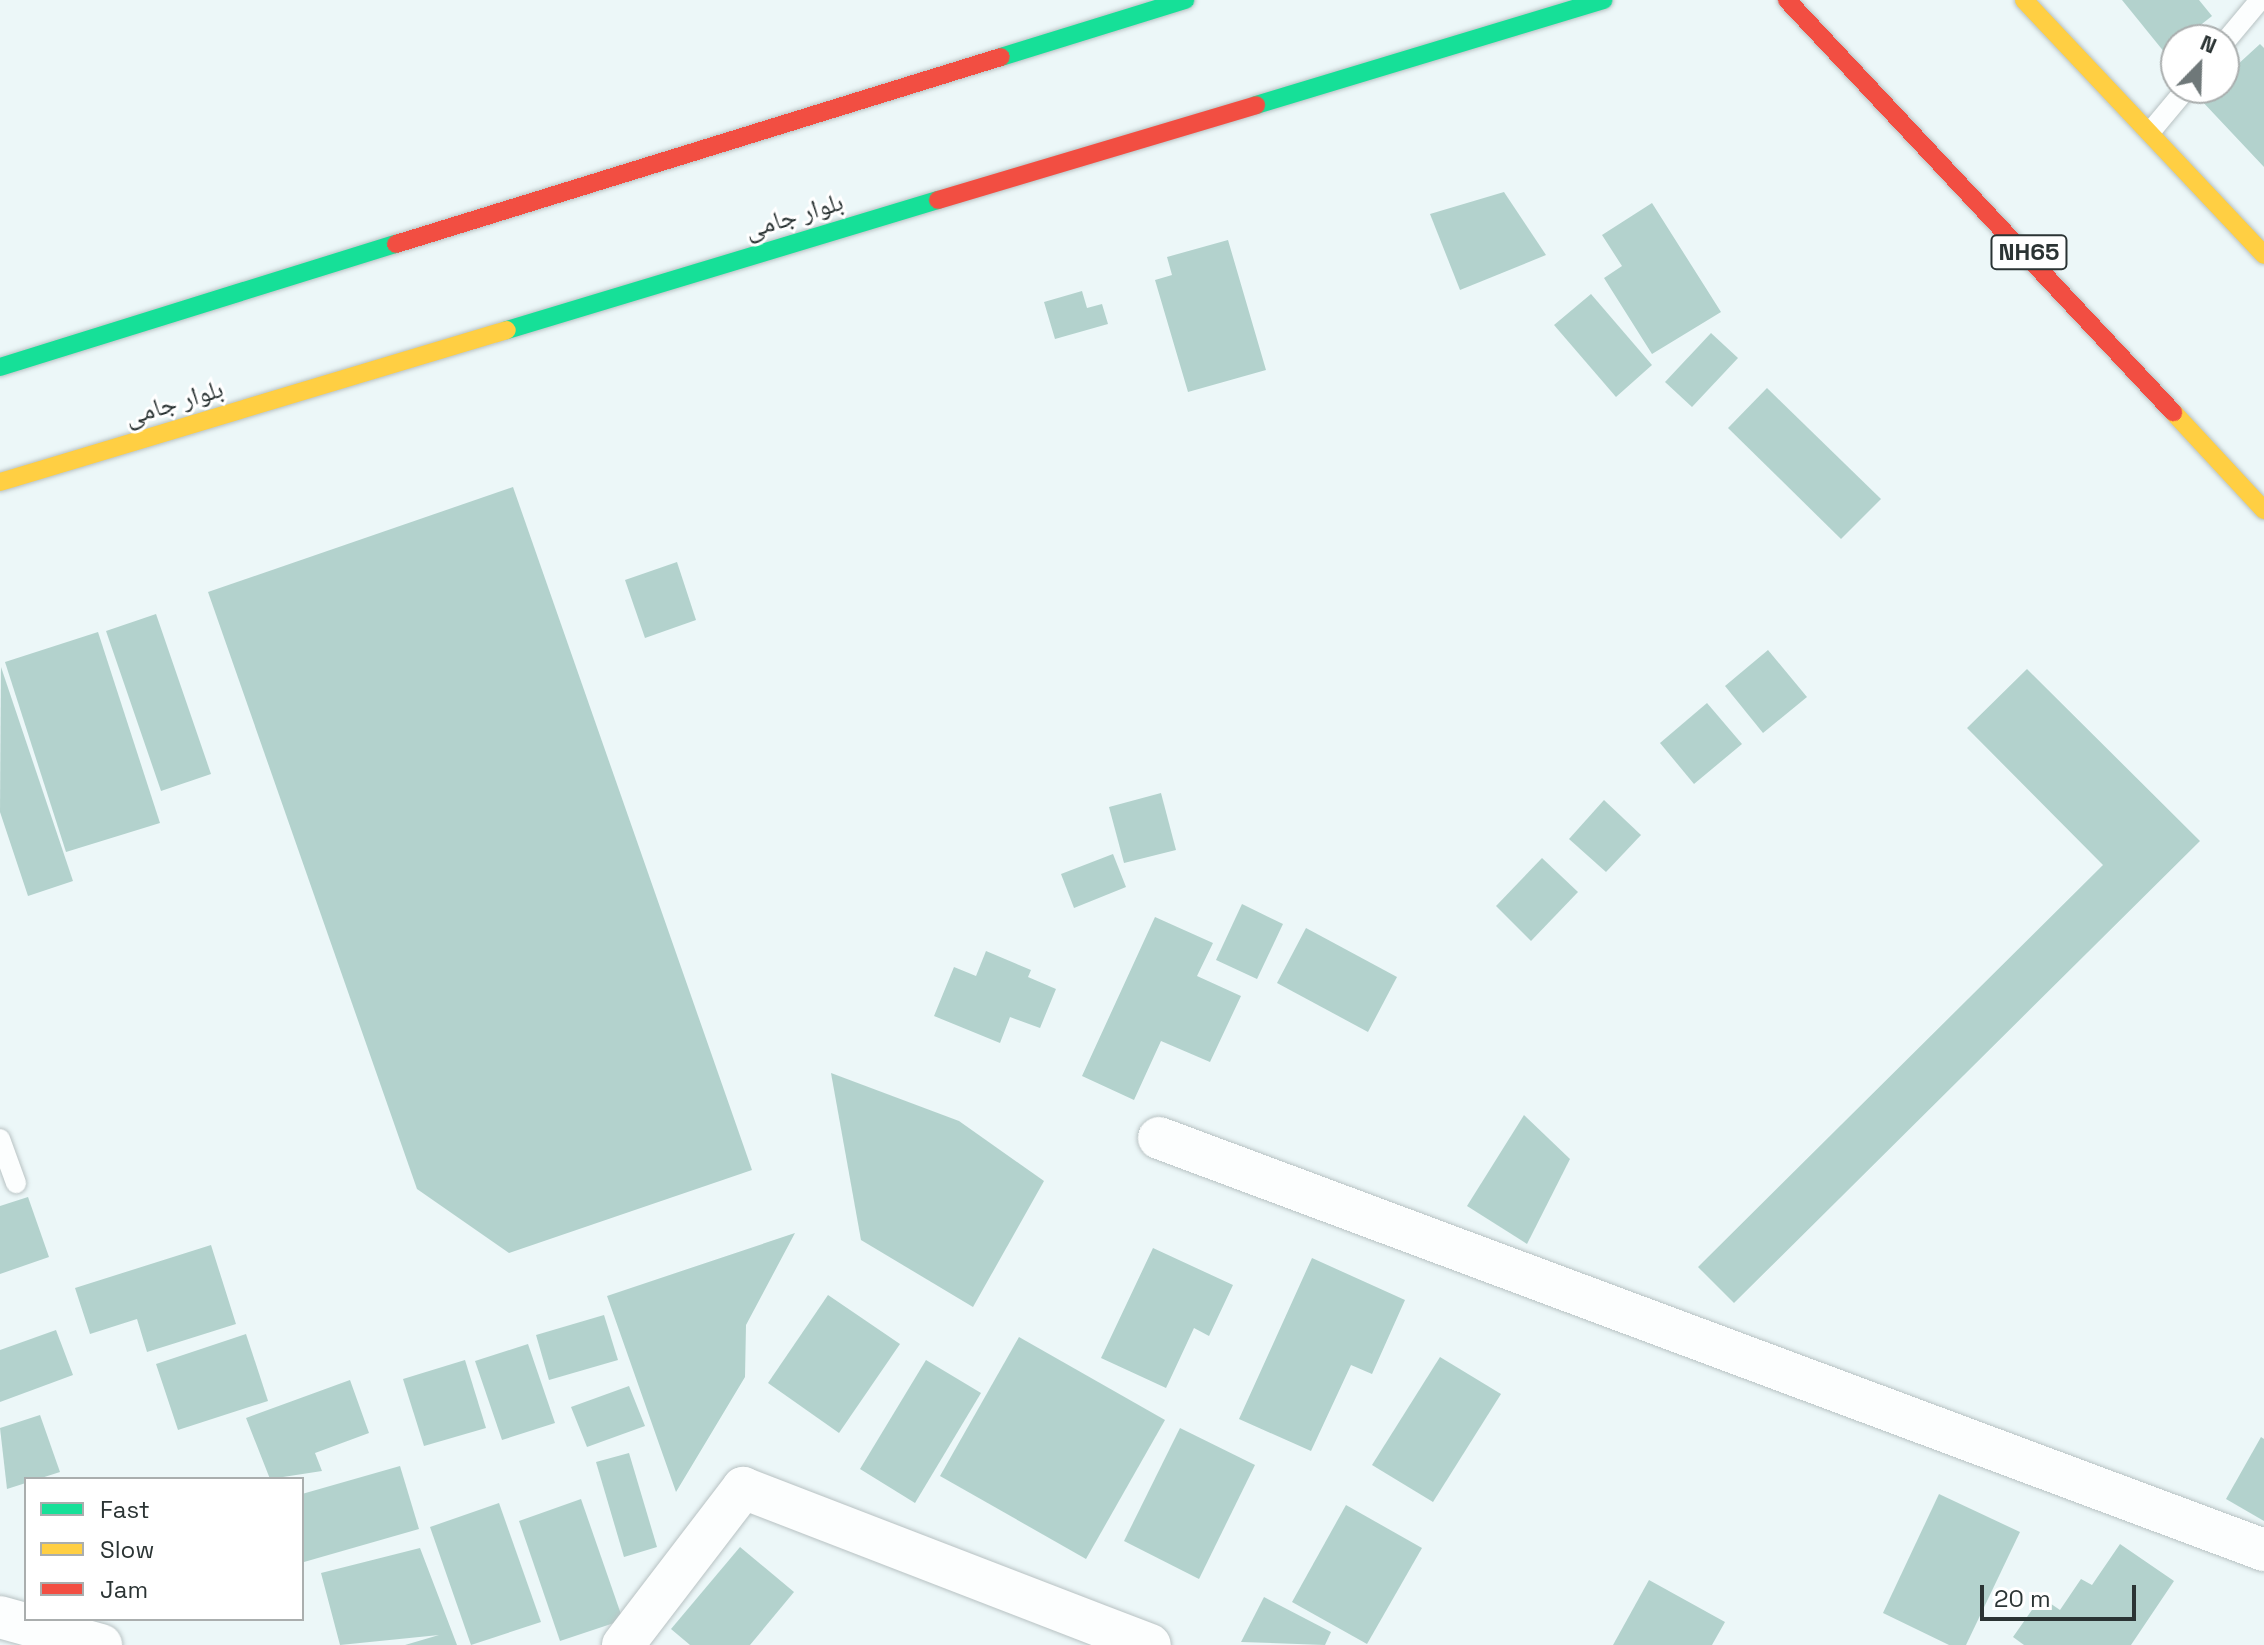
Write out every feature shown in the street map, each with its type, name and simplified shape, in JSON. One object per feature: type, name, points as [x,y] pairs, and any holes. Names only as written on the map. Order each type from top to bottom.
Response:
[{"type":"highway","points":[[0,367],[1185,0]]},
{"type":"highway","name":"بلوار جامی","points":[[0,482],[1604,0]]},
{"type":"highway","name":"NH65","points":[[1787,0],[2264,510]]},
{"type":"highway","points":[[2024,0],[2151,131],[2264,255]]},
{"type":"street","points":[[1159,1138],[2264,1550]]},
{"type":"street","points":[[623,1645],[743,1488],[1150,1645]]},
{"type":"street","points":[[0,1617],[101,1645]]},
{"type":"lane","points":[[2240,24],[2260,0]]},
{"type":"lane","points":[[2151,131],[2174,104]]},
{"type":"lane","points":[[0,1139],[16,1183]]},
{"type":"building","points":[[2122,0],[2199,0],[2212,16],[2202,24],[2160,24],[2160,47]]},
{"type":"building","points":[[2260,44],[2264,48],[2264,167],[2205,104],[2240,104],[2240,62]]},
{"type":"building","points":[[1504,192],[1546,255],[1460,290],[1430,214]]},
{"type":"building","points":[[1652,203],[1721,312],[1652,354],[1604,278],[1622,266],[1602,235]]},
{"type":"building","points":[[1228,240],[1266,370],[1188,392],[1155,280],[1172,275],[1167,257]]},
{"type":"building","points":[[1082,291],[1087,308],[1102,304],[1108,324],[1055,339],[1044,302]]},
{"type":"building","points":[[1591,294],[1652,365],[1616,397],[1554,325]]},
{"type":"building","points":[[1711,333],[1738,358],[1692,407],[1665,382]]},
{"type":"building","points":[[1767,388],[1881,499],[1841,539],[1728,428]]},
{"type":"building","points":[[513,487],[752,1170],[509,1253],[417,1189],[208,592]]},
{"type":"building","points":[[677,562],[696,620],[645,638],[625,580]]},
{"type":"building","points":[[156,614],[211,774],[161,791],[106,631]]},
{"type":"building","points":[[98,632],[160,823],[66,852],[5,662]]},
{"type":"building","points":[[1768,650],[1807,697],[1763,733],[1725,686]]},
{"type":"building","points":[[1,667],[73,881],[28,896],[0,812]]},
{"type":"building","points":[[2027,669],[2200,841],[1734,1303],[1698,1267],[2103,865],[1967,728]]},
{"type":"building","points":[[1707,703],[1742,744],[1694,784],[1660,743]]},
{"type":"building","points":[[1161,793],[1176,850],[1124,863],[1109,807]]},
{"type":"building","points":[[1604,800],[1641,835],[1606,872],[1569,839]]},
{"type":"building","points":[[1113,854],[1126,887],[1074,908],[1061,874]]},
{"type":"building","points":[[1542,858],[1578,892],[1531,941],[1496,906]]},
{"type":"building","points":[[1242,904],[1283,924],[1257,979],[1216,960]]},
{"type":"building","points":[[1155,917],[1213,943],[1197,976],[1241,996],[1210,1062],[1161,1041],[1134,1100],[1082,1076]]},
{"type":"building","points":[[1306,928],[1397,977],[1368,1032],[1277,983]]},
{"type":"building","points":[[986,951],[1031,970],[1028,977],[1056,989],[1040,1028],[1010,1017],[1000,1043],[934,1016],[954,967],[976,976]]},
{"type":"building","points":[[831,1073],[959,1121],[1044,1181],[973,1307],[861,1240]]},
{"type":"building","points":[[1524,1115],[1570,1159],[1527,1244],[1467,1206]]},
{"type":"building","points":[[28,1197],[49,1257],[0,1274],[0,1206]]},
{"type":"building","points":[[795,1233],[746,1325],[745,1377],[676,1492],[607,1296]]},
{"type":"building","points":[[211,1245],[236,1324],[147,1352],[137,1319],[90,1334],[75,1288]]},
{"type":"building","points":[[1153,1248],[1233,1285],[1209,1336],[1194,1328],[1166,1388],[1101,1358]]},
{"type":"building","points":[[1312,1258],[1405,1300],[1372,1374],[1351,1365],[1311,1451],[1239,1419]]},
{"type":"building","points":[[828,1295],[900,1344],[839,1433],[768,1383]]},
{"type":"building","points":[[604,1315],[618,1360],[549,1380],[536,1335]]},
{"type":"building","points":[[56,1330],[73,1375],[0,1402],[0,1350]]},
{"type":"building","points":[[246,1334],[268,1401],[178,1430],[156,1364]]},
{"type":"building","points":[[1019,1337],[1165,1420],[1086,1559],[940,1476]]},
{"type":"building","points":[[528,1344],[555,1423],[502,1440],[475,1361]]},
{"type":"building","points":[[1440,1357],[1501,1394],[1433,1502],[1372,1465]]},
{"type":"building","points":[[465,1360],[486,1428],[424,1446],[403,1379]]},
{"type":"building","points":[[926,1360],[981,1393],[915,1503],[860,1469]]},
{"type":"building","points":[[350,1380],[369,1433],[315,1453],[322,1471],[269,1477],[246,1418]]},
{"type":"building","points":[[629,1386],[645,1426],[587,1447],[571,1407]]},
{"type":"building","points":[[40,1415],[60,1472],[44,1477],[24,1477],[24,1484],[7,1489],[0,1428]]},
{"type":"building","points":[[1180,1428],[1255,1465],[1199,1579],[1124,1541]]},
{"type":"building","points":[[2261,1437],[2264,1439],[2264,1521],[2226,1499]]},
{"type":"building","points":[[629,1453],[657,1547],[624,1557],[596,1462]]},
{"type":"building","points":[[400,1466],[419,1529],[304,1562],[304,1493]]},
{"type":"building","points":[[1939,1494],[2020,1532],[1966,1645],[1949,1645],[1883,1613]]},
{"type":"building","points":[[581,1499],[623,1620],[560,1641],[519,1521]]},
{"type":"building","points":[[499,1503],[541,1622],[471,1645],[430,1527]]},
{"type":"building","points":[[1346,1505],[1422,1548],[1367,1644],[1292,1602]]},
{"type":"building","points":[[2120,1544],[2174,1581],[2131,1645],[2024,1645],[2013,1637],[2041,1597],[2060,1610],[2081,1579],[2092,1585]]},
{"type":"building","points":[[740,1547],[794,1592],[750,1645],[690,1645],[671,1629]]},
{"type":"building","points":[[420,1548],[457,1645],[405,1645],[439,1635],[340,1645],[321,1573]]},
{"type":"building","points":[[1649,1580],[1725,1622],[1712,1645],[1613,1645]]},
{"type":"building","points":[[1264,1597],[1331,1632],[1325,1645],[1241,1642]]},
{"type":"traffic: fast","points":[[1001,57],[1185,0]]},
{"type":"traffic: fast","points":[[1256,105],[1604,0]]},
{"type":"traffic: fast","points":[[507,330],[938,200]]},
{"type":"traffic: fast","points":[[0,367],[396,244]]},
{"type":"traffic: slow","points":[[2024,0],[2264,255]]},
{"type":"traffic: slow","points":[[0,482],[507,330]]},
{"type":"traffic: slow","points":[[2173,412],[2264,510]]},
{"type":"traffic: jam","points":[[1787,0],[2173,412]]},
{"type":"traffic: jam","points":[[396,244],[1001,57]]},
{"type":"traffic: jam","points":[[938,200],[1256,105]]}]
